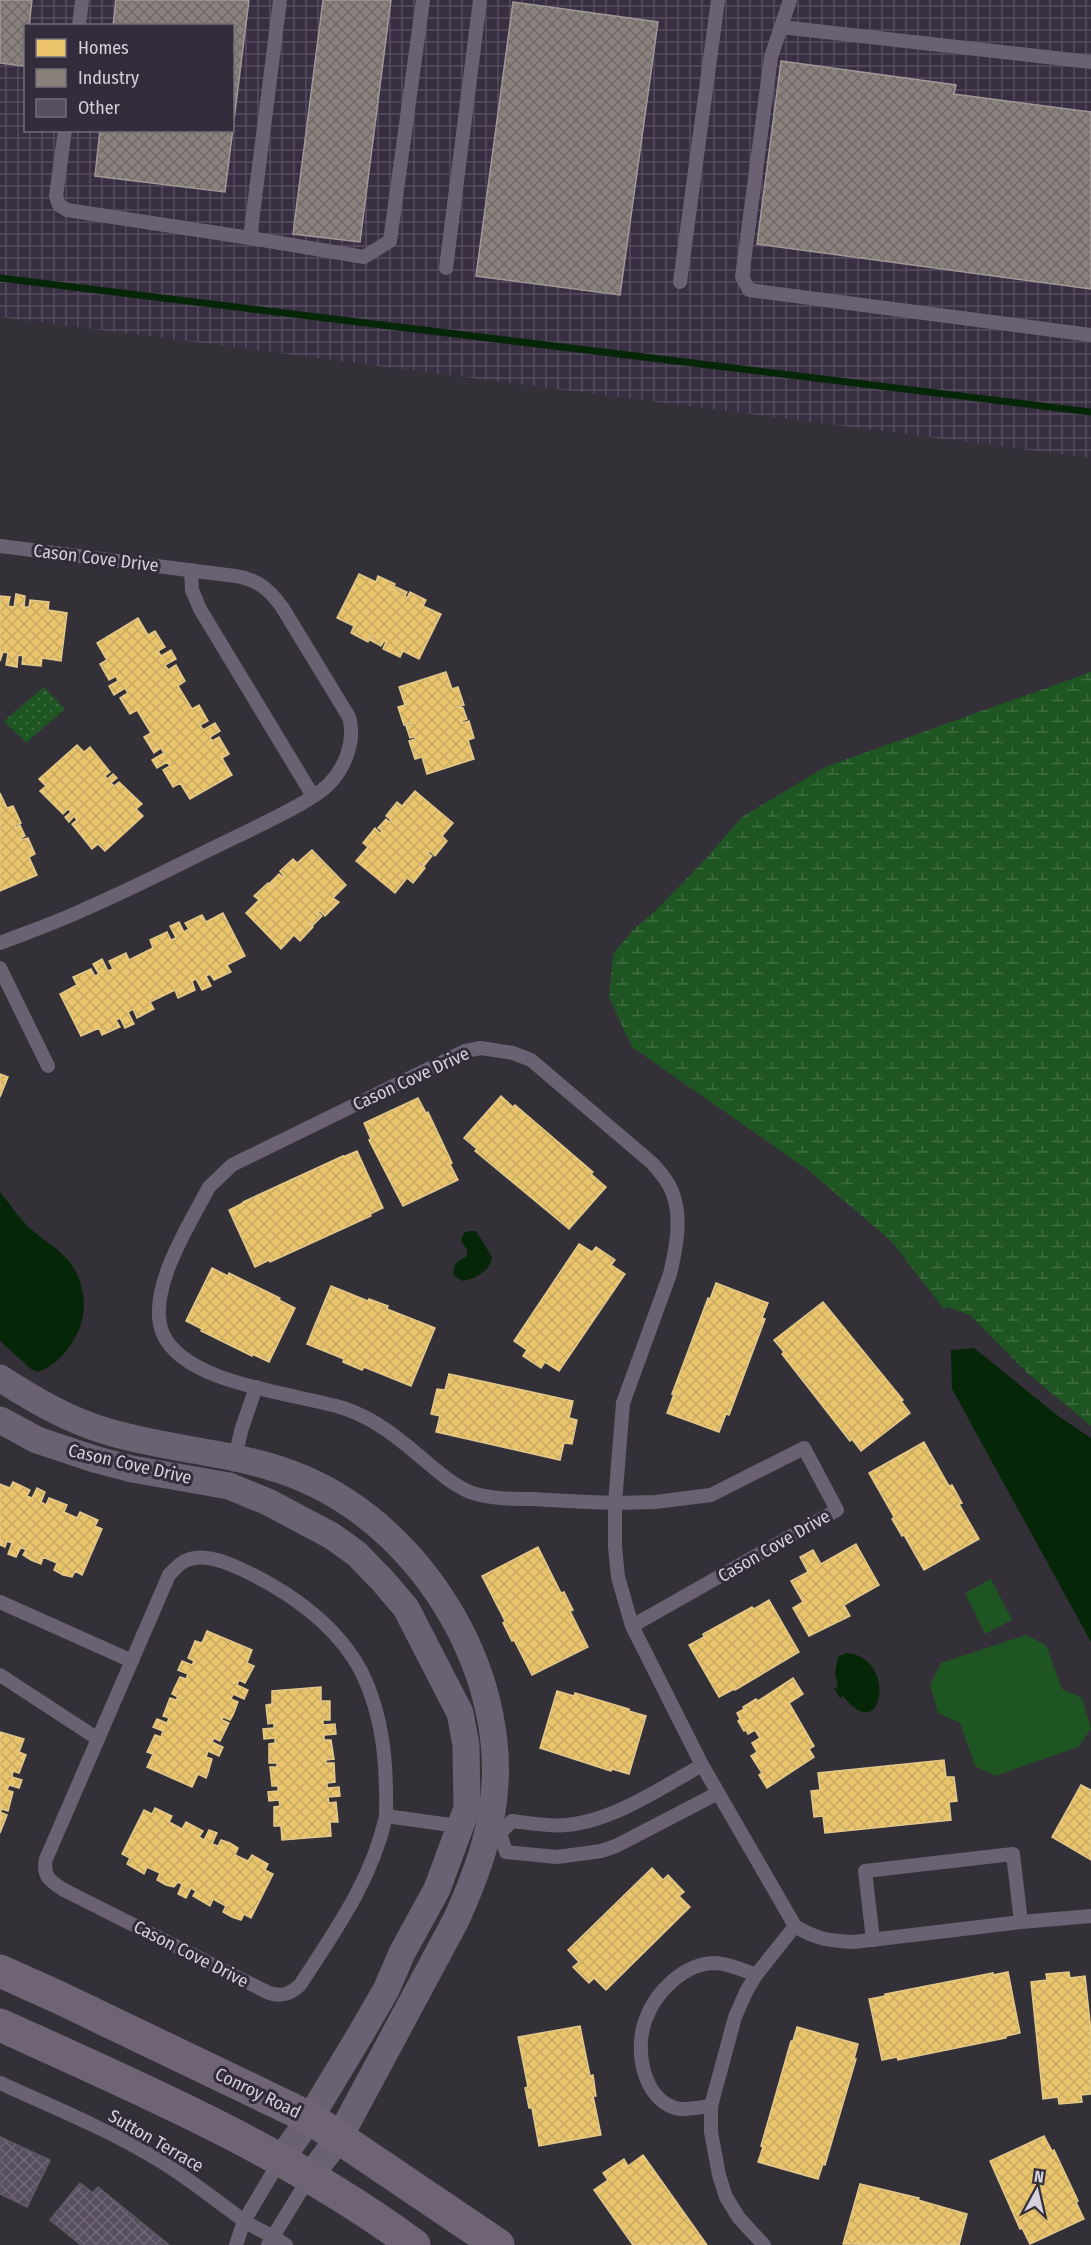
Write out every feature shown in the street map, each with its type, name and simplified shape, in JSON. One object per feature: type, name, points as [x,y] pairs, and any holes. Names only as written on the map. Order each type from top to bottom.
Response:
[{"type":"main road","name":"Conroy Road","points":[[0,1971],[69,2001],[310,2118],[498,2245]]},
{"type":"main road","points":[[0,2025],[133,2085],[281,2159],[414,2245]]},
{"type":"street","name":"Cason Cove Drive","points":[[0,1378],[36,1401],[108,1432],[172,1447],[260,1463],[304,1479],[346,1501],[402,1546],[444,1601],[469,1649],[481,1680],[494,1741],[495,1775],[492,1814],[494,1832],[456,1920],[339,2138],[310,2176]]},
{"type":"street","name":"Cason Cove Drive","points":[[0,1420],[37,1440],[94,1459],[132,1469],[229,1486],[268,1502],[333,1536],[357,1554],[406,1608],[460,1713],[466,1745],[467,1808],[437,1889],[402,1953],[386,1990],[310,2118],[281,2159]]},
{"type":"lane","points":[[79,24],[82,0]]},
{"type":"lane","points":[[250,238],[279,0]]},
{"type":"lane","points":[[65,132],[56,196],[59,205],[67,210],[364,257],[390,242],[423,0]]},
{"type":"lane","points":[[446,268],[480,0]]},
{"type":"lane","points":[[680,282],[718,0]]},
{"type":"lane","points":[[790,0],[771,57],[742,277],[749,290],[1091,335]]},
{"type":"lane","points":[[781,27],[1091,62]]},
{"type":"lane","name":"Cason Cove Drive","points":[[0,546],[243,577],[264,586],[282,607],[349,717],[352,732],[345,760],[338,774],[313,796],[249,830],[84,910],[0,943]]},
{"type":"lane","points":[[191,570],[192,590],[200,609],[313,796]]},
{"type":"lane","points":[[0,968],[48,1066]]},
{"type":"lane","name":"Cason Cove Drive","points":[[632,1626],[837,1510],[804,1448],[711,1495],[682,1500],[615,1503],[513,1498],[471,1493],[447,1479],[390,1431],[373,1420],[333,1405],[256,1387],[209,1373],[187,1362],[173,1349],[163,1334],[159,1303],[166,1274],[209,1187],[232,1165],[465,1051],[481,1048],[513,1053],[531,1060],[652,1163],[664,1177],[673,1194],[677,1238],[670,1274],[623,1403],[615,1503],[618,1577],[632,1626],[702,1765],[795,1926]]},
{"type":"lane","points":[[229,1486],[235,1457],[256,1387]]},
{"type":"lane","name":"Cason Cove Drive","points":[[192,1558],[213,1559],[262,1579],[290,1595],[318,1618],[343,1645],[361,1671],[375,1703],[381,1730],[385,1759],[386,1816],[376,1855],[361,1888],[300,1985],[292,1992],[283,1995],[268,1993],[64,1890],[48,1879],[46,1859],[132,1661],[169,1575],[179,1563],[192,1558]]},
{"type":"lane","points":[[0,1602],[132,1661]]},
{"type":"lane","points":[[0,1675],[98,1739]]},
{"type":"lane","points":[[386,1816],[494,1832],[512,1821],[565,1825],[592,1820],[614,1812],[702,1765]]},
{"type":"lane","points":[[494,1832],[506,1852],[557,1857],[592,1853],[616,1846],[718,1793]]},
{"type":"lane","points":[[873,1940],[865,1870],[1012,1854],[1021,1922]]},
{"type":"lane","points":[[764,2245],[740,2218],[726,2196],[719,2175],[711,2132],[711,2106],[735,2017],[756,1975],[795,1926],[828,1941],[854,1942],[1091,1916]]},
{"type":"lane","points":[[711,2106],[676,2109],[663,2102],[652,2091],[642,2062],[641,2044],[645,2021],[667,1986],[681,1974],[714,1963],[728,1965],[756,1975]]},
{"type":"lane","name":"Sutton Terrace","points":[[0,2083],[89,2124],[157,2159],[218,2199],[271,2240],[286,2245]]},
{"type":"lane","points":[[236,2245],[244,2221],[281,2159]]},
{"type":"lane","points":[[271,2240],[310,2176]]},
{"type":"shaded area","points":[[0,0],[1091,0],[1091,458],[0,317]]},
{"type":"shaded area","points":[[0,1192],[28,1227],[65,1257],[72,1265],[81,1284],[84,1304],[81,1325],[77,1334],[56,1362],[38,1372],[31,1369],[0,1341]]},
{"type":"shaded area","points":[[476,1231],[492,1257],[489,1266],[482,1273],[463,1281],[455,1277],[453,1272],[456,1263],[467,1256],[467,1250],[461,1240],[464,1233]]},
{"type":"shaded area","points":[[974,1348],[1058,1416],[1091,1438],[1091,1642],[952,1389],[951,1350]]},
{"type":"shaded area","points":[[846,1653],[862,1658],[873,1668],[879,1682],[876,1706],[868,1712],[857,1709],[843,1696],[840,1698],[834,1688],[838,1687],[835,1673],[838,1657]]},
{"type":"green space","points":[[1091,672],[1091,1426],[1025,1371],[970,1315],[948,1307],[944,1309],[890,1240],[808,1170],[632,1047],[609,997],[613,954],[634,929],[702,863],[742,817],[825,767]]},
{"type":"green space","points":[[44,687],[65,709],[26,743],[4,721]]},
{"type":"green space","points":[[991,1579],[1012,1620],[985,1634],[965,1593]]},
{"type":"green space","points":[[1026,1635],[1046,1645],[1062,1689],[1082,1698],[1091,1729],[1078,1747],[995,1776],[975,1766],[960,1723],[938,1713],[930,1685],[941,1663]]},
{"type":"building: Homes","points":[[359,574],[376,582],[378,576],[395,584],[394,591],[396,587],[407,592],[405,596],[407,598],[410,592],[426,600],[423,606],[441,614],[419,659],[403,651],[400,657],[383,649],[386,642],[384,641],[381,646],[370,640],[373,636],[371,635],[368,642],[351,633],[354,626],[337,618]]},
{"type":"building: Homes","points":[[16,594],[25,596],[24,607],[29,607],[30,600],[49,602],[48,610],[67,613],[61,661],[42,658],[41,666],[22,664],[23,656],[18,655],[17,667],[6,665],[8,653],[3,652],[0,661],[0,596],[10,597],[8,606],[14,607]]},
{"type":"building: Homes","points":[[138,618],[148,635],[155,631],[165,647],[158,651],[161,656],[171,650],[176,659],[165,665],[168,670],[176,665],[185,681],[178,686],[192,709],[199,705],[208,721],[200,725],[203,730],[215,723],[220,731],[210,737],[212,741],[219,737],[229,754],[222,758],[232,775],[190,799],[180,783],[173,787],[163,770],[170,766],[167,762],[157,768],[152,760],[164,753],[161,748],[154,753],[144,737],[151,733],[137,710],[130,714],[120,698],[128,693],[125,688],[114,695],[109,686],[118,681],[116,676],[109,680],[100,664],[107,660],[97,643]]},
{"type":"building: Homes","points":[[446,672],[452,689],[458,687],[464,705],[458,707],[463,708],[467,719],[462,721],[463,723],[469,721],[474,738],[468,740],[474,759],[427,774],[422,757],[415,759],[409,741],[416,739],[415,737],[410,738],[406,726],[411,723],[404,725],[398,707],[405,705],[399,687]]},
{"type":"building: Homes","points":[[77,745],[84,752],[90,747],[110,772],[105,776],[107,779],[113,774],[117,778],[111,783],[114,786],[119,782],[142,804],[136,809],[143,816],[105,851],[98,844],[92,849],[72,824],[77,820],[74,816],[69,822],[65,817],[71,812],[68,809],[63,814],[40,791],[46,786],[39,779]]},
{"type":"building: Homes","points":[[415,791],[453,823],[442,836],[447,841],[435,856],[430,851],[428,853],[432,856],[424,866],[420,862],[419,864],[425,868],[413,883],[407,878],[395,893],[356,861],[368,847],[363,843],[375,828],[380,833],[382,831],[378,828],[386,819],[389,822],[391,820],[386,816],[397,802],[402,806]]},
{"type":"building: Homes","points":[[0,793],[7,808],[13,806],[21,823],[15,825],[16,827],[20,825],[25,836],[21,840],[28,838],[35,854],[29,857],[37,875],[0,891]]},
{"type":"building: Homes","points":[[312,850],[346,885],[333,898],[339,902],[325,916],[320,911],[318,912],[322,916],[313,925],[308,922],[313,927],[300,941],[294,935],[281,949],[246,913],[259,900],[254,896],[268,883],[273,887],[270,883],[279,874],[284,876],[280,871],[293,859],[297,863]]},
{"type":"building: Homes","points":[[223,913],[245,956],[227,965],[231,972],[214,980],[210,974],[206,976],[211,986],[202,990],[196,979],[192,981],[195,990],[178,998],[175,990],[150,1002],[154,1009],[137,1018],[133,1009],[128,1012],[134,1024],[125,1028],[120,1018],[116,1020],[120,1027],[102,1035],[99,1028],[81,1036],[60,994],[77,985],[73,977],[91,969],[95,976],[99,974],[93,964],[102,959],[108,971],[113,969],[109,961],[126,953],[129,960],[153,948],[150,940],[167,932],[171,940],[176,938],[170,926],[179,922],[184,932],[189,929],[185,923],[202,915],[206,922]]},
{"type":"building: Homes","points":[[0,1074],[8,1077],[0,1097]]},
{"type":"building: Homes","points":[[501,1096],[513,1107],[515,1105],[593,1172],[591,1174],[606,1187],[569,1229],[475,1151],[477,1149],[464,1138]]},
{"type":"building: Homes","points":[[418,1098],[426,1113],[428,1112],[458,1180],[403,1206],[369,1140],[371,1139],[364,1123]]},
{"type":"building: Homes","points":[[357,1151],[383,1208],[370,1214],[371,1216],[255,1267],[229,1210]]},
{"type":"building: Homes","points":[[579,1244],[592,1252],[596,1247],[615,1260],[611,1265],[625,1274],[559,1371],[545,1362],[541,1368],[523,1356],[527,1350],[514,1341]]},
{"type":"building: Homes","points":[[212,1268],[228,1276],[229,1273],[280,1298],[279,1300],[295,1308],[269,1362],[201,1331],[202,1329],[186,1321]]},
{"type":"building: Homes","points":[[716,1283],[768,1303],[762,1318],[765,1319],[729,1415],[726,1414],[719,1432],[667,1413],[708,1298],[710,1299]]},
{"type":"building: Homes","points":[[331,1286],[368,1301],[369,1299],[388,1306],[387,1309],[435,1328],[411,1386],[364,1367],[362,1370],[343,1362],[344,1359],[307,1344]]},
{"type":"building: Homes","points":[[823,1302],[903,1400],[901,1401],[910,1413],[861,1451],[852,1439],[850,1441],[782,1354],[784,1352],[774,1340]]},
{"type":"building: Homes","points":[[449,1374],[573,1401],[569,1418],[577,1420],[572,1444],[564,1443],[560,1460],[436,1432],[440,1416],[431,1414],[437,1389],[445,1390]]},
{"type":"building: Homes","points":[[924,1442],[949,1486],[952,1485],[962,1503],[959,1504],[979,1539],[924,1570],[892,1519],[894,1517],[869,1473]]},
{"type":"building: Homes","points":[[13,1482],[30,1490],[27,1496],[32,1498],[37,1488],[45,1492],[41,1502],[46,1505],[49,1498],[67,1505],[64,1512],[77,1518],[80,1512],[98,1520],[95,1526],[102,1529],[82,1575],[75,1571],[72,1577],[63,1575],[54,1570],[57,1563],[43,1557],[41,1564],[31,1560],[23,1555],[26,1550],[21,1547],[16,1557],[8,1554],[12,1543],[7,1541],[5,1547],[0,1545],[0,1484],[10,1488]]},
{"type":"building: Homes","points":[[856,1544],[879,1585],[844,1605],[850,1616],[809,1636],[793,1608],[803,1602],[791,1581],[808,1572],[800,1557],[813,1550],[821,1564]]},
{"type":"building: Homes","points":[[538,1547],[561,1593],[564,1592],[573,1610],[570,1611],[588,1647],[532,1675],[514,1640],[512,1641],[503,1623],[505,1621],[482,1576]]},
{"type":"building: Homes","points":[[769,1600],[799,1652],[719,1697],[689,1645],[704,1637],[703,1634]]},
{"type":"building: Homes","points":[[207,1631],[252,1650],[247,1663],[254,1666],[245,1683],[239,1680],[237,1685],[248,1690],[244,1699],[233,1694],[231,1699],[238,1702],[233,1715],[230,1720],[223,1717],[222,1720],[229,1723],[220,1741],[214,1738],[212,1742],[223,1747],[219,1756],[208,1751],[206,1757],[212,1759],[206,1778],[198,1774],[192,1787],[147,1767],[153,1754],[147,1752],[155,1735],[161,1737],[163,1731],[153,1727],[157,1719],[167,1723],[169,1718],[163,1716],[170,1698],[176,1700],[178,1697],[172,1694],[174,1689],[180,1677],[186,1679],[188,1674],[178,1670],[182,1661],[192,1665],[194,1661],[188,1658],[195,1641],[202,1643]]},
{"type":"building: Homes","points":[[793,1678],[803,1694],[789,1703],[814,1746],[809,1749],[814,1757],[767,1788],[759,1775],[762,1773],[751,1756],[757,1752],[752,1743],[760,1738],[755,1730],[748,1734],[746,1730],[744,1731],[738,1721],[740,1719],[737,1713],[744,1709],[743,1707],[756,1699],[758,1701]]},
{"type":"building: Homes","points":[[321,1687],[321,1701],[330,1701],[330,1720],[323,1720],[323,1725],[335,1724],[336,1734],[324,1735],[324,1740],[331,1740],[334,1759],[326,1760],[326,1763],[334,1763],[335,1782],[327,1783],[327,1788],[339,1787],[340,1796],[328,1797],[329,1803],[336,1802],[338,1822],[330,1822],[331,1836],[282,1840],[281,1826],[274,1826],[274,1807],[280,1806],[279,1800],[269,1801],[268,1792],[278,1791],[278,1786],[272,1786],[270,1767],[277,1767],[277,1763],[269,1763],[269,1744],[275,1743],[275,1738],[264,1739],[263,1729],[274,1728],[274,1723],[268,1724],[266,1705],[272,1704],[272,1691]]},
{"type":"building: Homes","points":[[557,1691],[574,1696],[575,1693],[646,1716],[629,1774],[612,1769],[611,1771],[540,1748]]},
{"type":"building: Homes","points":[[0,1732],[24,1739],[19,1752],[26,1755],[19,1773],[13,1771],[12,1777],[22,1780],[19,1788],[9,1785],[7,1790],[13,1792],[8,1811],[2,1809],[0,1812]]},
{"type":"building: Homes","points":[[944,1760],[946,1777],[954,1777],[957,1801],[949,1802],[951,1820],[825,1833],[823,1816],[814,1817],[811,1791],[820,1790],[818,1773]]},
{"type":"building: Homes","points":[[1081,1785],[1091,1790],[1091,1860],[1052,1837]]},
{"type":"building: Homes","points":[[155,1808],[172,1816],[169,1822],[182,1829],[186,1822],[203,1831],[199,1837],[204,1840],[209,1830],[217,1833],[212,1844],[218,1846],[221,1840],[230,1843],[238,1848],[235,1855],[248,1861],[252,1855],[268,1864],[265,1870],[273,1874],[251,1918],[244,1914],[241,1920],[232,1917],[223,1912],[226,1906],[213,1899],[210,1906],[193,1896],[196,1891],[191,1888],[186,1898],[178,1894],[182,1884],[178,1882],[174,1887],[166,1885],[157,1880],[160,1873],[147,1867],[144,1874],[127,1864],[130,1858],[122,1854],[144,1810],[152,1814]]},
{"type":"building: Homes","points":[[0,1812],[7,1815],[0,1833]]},
{"type":"building: Homes","points":[[652,1868],[663,1880],[668,1875],[684,1892],[679,1896],[690,1907],[606,1990],[594,1978],[589,1983],[573,1967],[579,1962],[568,1950]]},
{"type":"building: Homes","points":[[1008,1972],[1020,2033],[1006,2036],[1006,2038],[898,2060],[897,2057],[882,2060],[869,1999],[993,1973],[993,1975]]},
{"type":"building: Homes","points":[[1069,1972],[1070,1978],[1085,1976],[1091,2031],[1091,2094],[1081,2095],[1082,2102],[1059,2104],[1058,2097],[1043,2099],[1031,1982],[1047,1980],[1046,1974]]},
{"type":"building: Homes","points":[[580,2026],[590,2076],[593,2075],[596,2096],[593,2096],[601,2135],[539,2146],[532,2108],[529,2108],[525,2088],[528,2087],[518,2037]]},
{"type":"building: Homes","points":[[797,2027],[858,2044],[854,2059],[856,2059],[825,2165],[823,2164],[818,2179],[758,2162],[791,2041],[793,2041]]},
{"type":"building: Homes","points":[[1044,2136],[1052,2151],[1054,2150],[1084,2219],[1030,2244],[1022,2228],[1020,2229],[990,2161]]},
{"type":"building: Homes","points":[[643,2155],[707,2245],[633,2245],[594,2190],[608,2180],[603,2173],[624,2159],[628,2166]]},
{"type":"building: Homes","points":[[860,2184],[919,2198],[918,2200],[967,2214],[959,2245],[843,2244]]},
{"type":"building: Industry","points":[[0,0],[32,0],[29,24],[24,24],[23,66],[0,63]]},
{"type":"building: Industry","points":[[116,0],[249,0],[234,120],[234,24],[113,24]]},
{"type":"building: Industry","points":[[323,0],[391,0],[360,242],[293,234]]},
{"type":"building: Industry","points":[[513,2],[658,22],[620,295],[476,276]]},
{"type":"building: Industry","points":[[781,61],[956,85],[954,94],[1091,112],[1091,289],[757,244]]},
{"type":"building: Industry","points":[[100,132],[232,132],[225,192],[95,176]]},
{"type":"building: Other","points":[[0,2137],[50,2160],[27,2207],[0,2194]]},
{"type":"building: Other","points":[[80,2183],[93,2193],[98,2187],[169,2245],[81,2245],[50,2220]]},
{"type":"waterway","points":[[0,278],[1091,412]]}]
